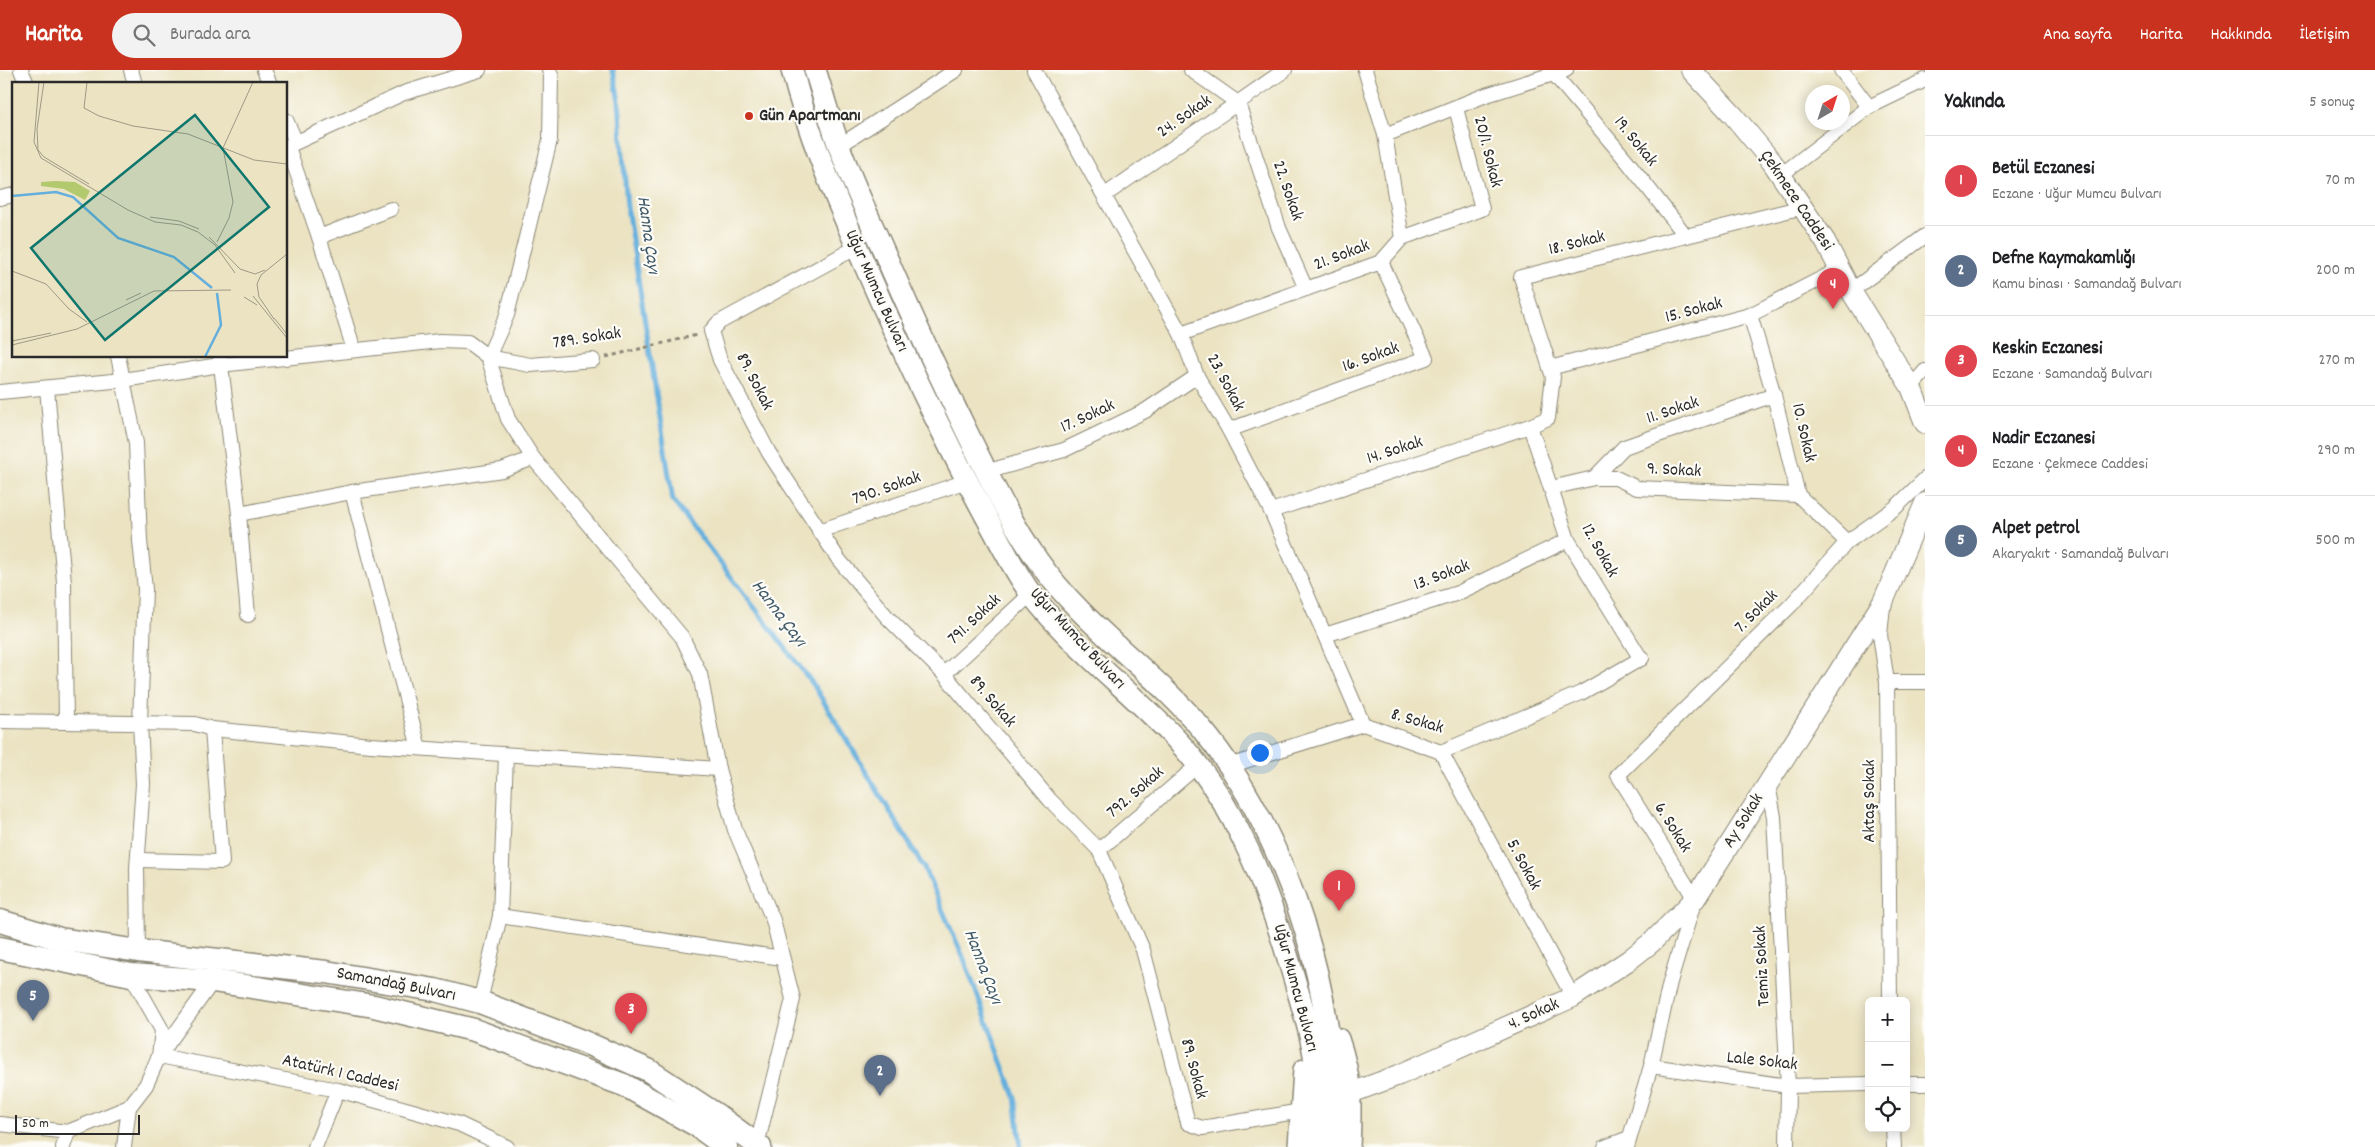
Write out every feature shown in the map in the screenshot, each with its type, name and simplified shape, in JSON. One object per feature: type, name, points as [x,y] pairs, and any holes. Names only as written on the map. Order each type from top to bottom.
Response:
[{"type":"highway","name":"Samandağ Bulvarı","points":[[0,921],[60,939],[138,951],[326,972],[435,990],[480,1002],[584,1042],[648,1070],[718,1116],[758,1146]]},
{"type":"highway","name":"Samandağ Bulvarı","points":[[0,948],[131,975],[213,981],[374,1006],[474,1030],[624,1085],[696,1125],[726,1147]]},
{"type":"main road","name":"Uğur Mumcu Bulvarı","points":[[792,70],[801,106],[818,154],[904,356],[976,477],[1058,587],[1177,703],[1201,729],[1229,766],[1262,822],[1282,864],[1302,921],[1324,1010],[1332,1064],[1332,1147]]},
{"type":"main road","name":"Uğur Mumcu Bulvarı","points":[[815,70],[839,146],[928,352],[1007,555],[1031,594],[1080,648],[1174,738],[1198,765],[1226,810],[1264,883],[1276,915],[1314,1054],[1318,1104],[1315,1147]]},
{"type":"main road","name":"Çekmece Caddesi","points":[[1691,70],[1733,115],[1781,175],[1826,241],[1851,291],[1911,387],[1925,423]]},
{"type":"main road","name":"Ay Sokak","points":[[1694,899],[1884,602],[1923,513]]},
{"type":"main road","name":"4. Sokak","points":[[1350,1094],[1399,1075],[1573,997],[1629,960],[1652,942],[1694,899]]},
{"type":"main road","points":[[1324,1010],[1338,1039],[1347,1065],[1350,1094],[1349,1147]]},
{"type":"main road","points":[[1300,1147],[1308,1028]]},
{"type":"street","points":[[21,70],[26,82]]},
{"type":"street","points":[[131,70],[135,82]]},
{"type":"street","points":[[264,70],[269,82]]},
{"type":"street","points":[[290,145],[404,93],[479,70]]},
{"type":"street","points":[[488,357],[506,315],[550,140],[551,75],[549,70]]},
{"type":"street","points":[[839,146],[956,70]]},
{"type":"street","name":"23. Sokak","points":[[1034,70],[1181,334],[1197,376],[1229,430],[1270,511],[1364,724]]},
{"type":"street","points":[[1191,70],[1238,103]]},
{"type":"street","name":"24. Sokak","points":[[1105,195],[1285,70]]},
{"type":"street","points":[[1365,70],[1386,135],[1402,238]]},
{"type":"street","points":[[1841,70],[1869,107]]},
{"type":"street","points":[[1386,135],[1486,95],[1560,72]]},
{"type":"street","name":"19. Sokak","points":[[1560,72],[1686,236]]},
{"type":"street","points":[[1781,175],[1869,107],[1925,80]]},
{"type":"street","name":"22. Sokak","points":[[1238,103],[1279,228],[1306,290]]},
{"type":"street","name":"20/1. Sokak","points":[[1402,238],[1482,209],[1456,108]]},
{"type":"street","points":[[288,132],[290,145],[354,350]]},
{"type":"street","name":"18. Sokak","points":[[1530,426],[1548,418],[1553,377],[1521,277],[1803,207]]},
{"type":"street","points":[[319,237],[391,209]]},
{"type":"street","points":[[1851,291],[1925,236]]},
{"type":"street","name":"21. Sokak","points":[[1181,334],[1381,262],[1402,238]]},
{"type":"street","name":"89. Sokak","points":[[857,247],[727,316],[711,331],[720,360],[765,444],[818,531],[861,588],[944,674],[1050,800],[1099,850],[1143,950],[1188,1123],[1202,1128],[1302,1111]]},
{"type":"street","name":"16. Sokak","points":[[1229,430],[1426,358],[1381,262]]},
{"type":"street","name":"15. Sokak","points":[[1550,368],[1750,315],[1840,269]]},
{"type":"street","name":"10. Sokak","points":[[1750,315],[1774,396],[1798,495]]},
{"type":"street","points":[[288,355],[440,341],[468,342],[488,357],[508,419],[532,458],[682,637],[700,674],[718,769],[735,830],[774,920],[793,999],[758,1146]]},
{"type":"street","name":"789. Sokak","points":[[488,357],[530,365],[593,360]]},
{"type":"street","points":[[118,358],[136,443],[144,590],[140,722],[143,784],[138,860],[138,951]]},
{"type":"street","points":[[0,392],[123,380],[220,361],[257,358]]},
{"type":"street","points":[[220,361],[239,514],[248,615]]},
{"type":"street","points":[[1911,387],[1925,371]]},
{"type":"street","name":"17. Sokak","points":[[976,477],[1064,450],[1144,411],[1197,376]]},
{"type":"street","points":[[47,388],[64,582],[66,721]]},
{"type":"street","name":"11. Sokak","points":[[1594,478],[1624,447],[1774,396]]},
{"type":"street","name":"12. Sokak","points":[[1530,426],[1568,540],[1642,659]]},
{"type":"street","name":"14. Sokak","points":[[1270,511],[1530,426]]},
{"type":"street","points":[[239,514],[352,492],[502,470],[532,458]]},
{"type":"street","name":"790. Sokak","points":[[818,531],[976,477]]},
{"type":"street","name":"9. Sokak","points":[[1551,488],[1594,478],[1616,478],[1637,488],[1798,495]]},
{"type":"street","name":"7. Sokak","points":[[1618,776],[1791,605],[1847,542],[1895,508],[1925,479]]},
{"type":"street","points":[[352,492],[419,748]]},
{"type":"street","points":[[1798,495],[1847,542]]},
{"type":"street","name":"13. Sokak","points":[[1325,635],[1458,593],[1568,540]]},
{"type":"street","name":"791. Sokak","points":[[944,674],[1031,594]]},
{"type":"street","name":"Aktaş Sokak","points":[[1884,602],[1880,635],[1887,682],[1890,997]]},
{"type":"street","name":"8. Sokak","points":[[1229,766],[1364,724],[1441,752],[1581,693],[1642,659]]},
{"type":"street","points":[[1887,682],[1925,682]]},
{"type":"street","points":[[0,721],[195,724],[212,729],[419,748],[718,769]]},
{"type":"street","points":[[138,860],[222,862],[212,729]]},
{"type":"street","name":"5. Sokak","points":[[1441,752],[1573,997]]},
{"type":"street","points":[[480,1002],[500,916],[506,754]]},
{"type":"street","name":"792. Sokak","points":[[1099,850],[1198,765]]},
{"type":"street","name":"6. Sokak","points":[[1618,776],[1694,899]]},
{"type":"street","name":"Temiz Sokak","points":[[1768,784],[1774,817],[1788,1086],[1787,1147]]},
{"type":"street","name":"Ay Sokak","points":[[1628,1142],[1651,1066],[1670,982],[1694,899]]},
{"type":"street","points":[[500,916],[782,958]]},
{"type":"street","points":[[131,975],[162,1030],[159,1056]]},
{"type":"street","points":[[0,1124],[68,1132],[129,1107],[146,1085],[159,1056],[213,981]]},
{"type":"street","name":"Atatürk 1 Caddesi","points":[[159,1056],[338,1090],[459,1124],[507,1147]]},
{"type":"street","name":"Lale Sokak","points":[[1651,1066],[1788,1086],[1865,1084]]},
{"type":"street","points":[[1910,1084],[1925,1084]]},
{"type":"street","points":[[315,1147],[338,1090]]},
{"type":"street","points":[[124,1147],[129,1107]]},
{"type":"street","points":[[63,1147],[68,1132]]},
{"type":"street","points":[[1893,1132],[1894,1147]]},
{"type":"street","points":[[1605,1147],[1628,1142]]},
{"type":"path","name":"789. Sokak","points":[[593,360],[690,338]]},
{"type":"waterway","name":"Hanna Çayı","points":[[613,70],[619,101],[627,207],[673,501],[813,684],[924,868],[964,959],[1015,1097],[1021,1147]]},
{"type":"place","name":"Gün Apartmanı","points":[[749,116]]},
{"type":"place","name":"Nadir Eczanesi","points":[[1833,309]]},
{"type":"place","name":"Betül Eczanesi","points":[[1339,911]]},
{"type":"place","name":"Alpet petrol","points":[[33,1021]]},
{"type":"place","name":"Keskin Eczanesi","points":[[631,1034]]},
{"type":"place","name":"Defne Kaymakamlığı","points":[[880,1096]]}]
